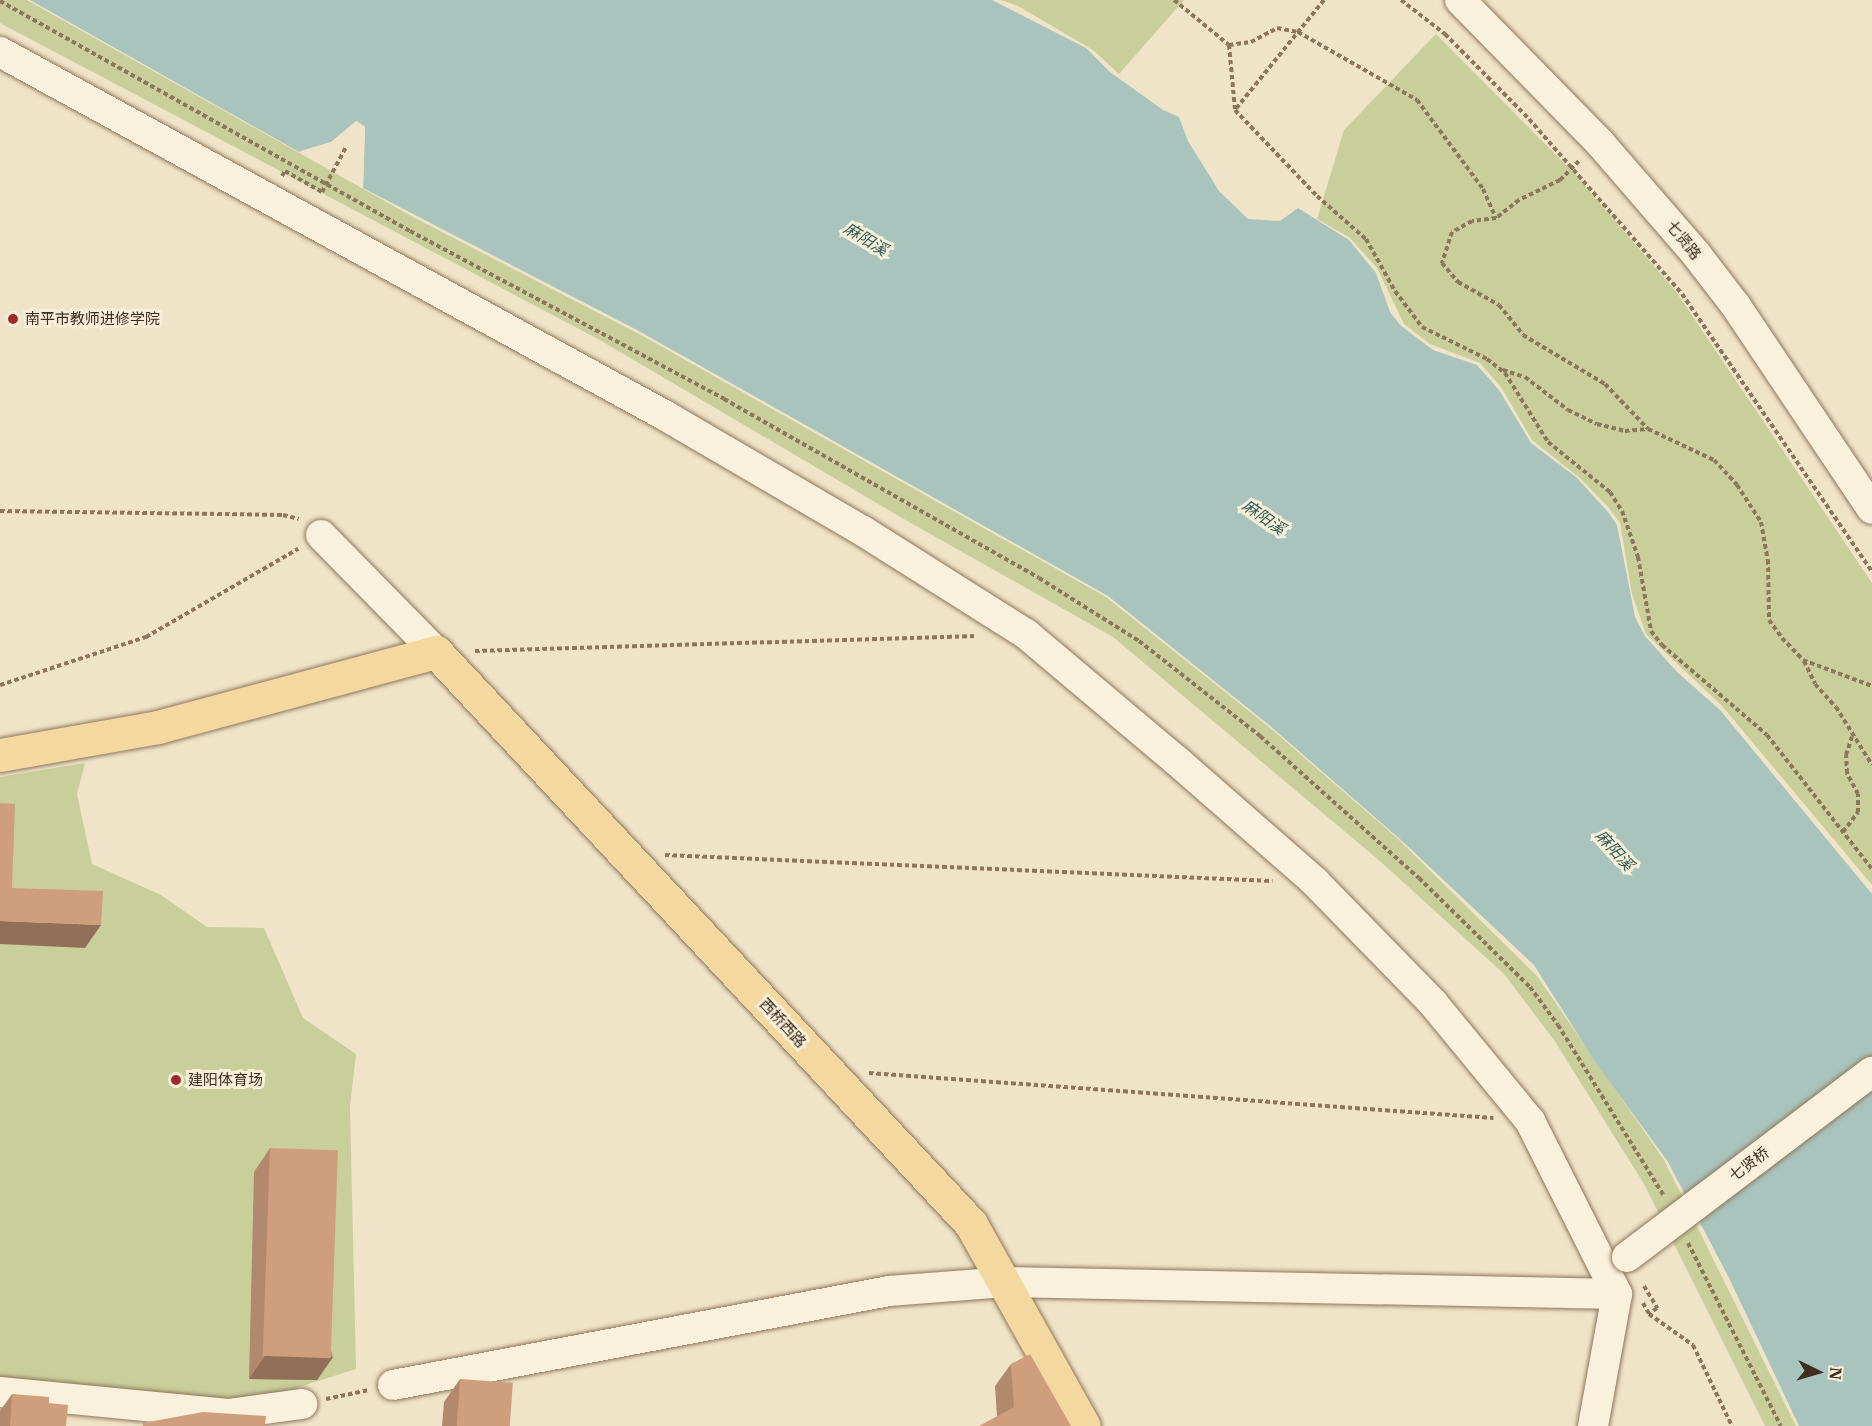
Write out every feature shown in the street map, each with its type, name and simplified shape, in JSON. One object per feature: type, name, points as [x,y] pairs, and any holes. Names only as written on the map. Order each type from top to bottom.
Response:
[{"type":"main road","points":[[0,755],[158,727],[436,652]]},
{"type":"main road","name":"西桥西路","points":[[436,652],[971,1224],[1084,1426]]},
{"type":"street","name":"七贤路","points":[[1460,0],[1600,143],[1659,208],[1736,306],[1872,509]]},
{"type":"street","points":[[0,52],[666,416],[863,531],[1026,634],[1315,882],[1433,1003],[1530,1120],[1617,1294],[1593,1426]]},
{"type":"street","points":[[321,535],[436,652]]},
{"type":"street","name":"七贤桥","points":[[1627,1257],[1872,1072]]},
{"type":"street","points":[[393,1385],[890,1292],[1005,1282],[1617,1294]]},
{"type":"street","points":[[0,1392],[228,1414],[302,1404]]},
{"type":"path","points":[[1174,0],[1229,45],[1235,110],[1317,195],[1366,239],[1395,291],[1422,327],[1499,368],[1525,378],[1568,410],[1597,424],[1625,431],[1648,429]]},
{"type":"path","points":[[1235,110],[1324,0]]},
{"type":"path","points":[[1401,0],[1444,34],[1572,167],[1682,294],[1872,572]]},
{"type":"path","points":[[1229,45],[1251,42],[1277,28],[1298,32],[1417,100],[1483,189],[1496,218]]},
{"type":"path","points":[[1600,143],[1560,180],[1520,200],[1496,218],[1472,221],[1452,232],[1442,263],[1458,282],[1499,305],[1523,335],[1605,384],[1648,429],[1714,459],[1737,485],[1761,522],[1768,560],[1769,620],[1803,660],[1815,684],[1836,707],[1872,765]]},
{"type":"path","points":[[285,171],[322,192],[346,147]]},
{"type":"path","points":[[1499,368],[1548,442],[1610,492],[1622,511],[1638,557],[1651,631],[1662,645],[1767,735],[1872,869]]},
{"type":"path","points":[[0,511],[283,515],[306,521],[321,535],[146,637],[0,685]]},
{"type":"path","points":[[436,652],[1026,634]]},
{"type":"path","points":[[1803,660],[1872,686]]},
{"type":"path","points":[[1843,832],[1858,812],[1858,794],[1847,773],[1846,755],[1853,736]]},
{"type":"path","points":[[624,853],[1315,882]]},
{"type":"path","points":[[827,1070],[1530,1120]]},
{"type":"path","points":[[1657,1308],[1649,1314],[1693,1345],[1732,1426]]},
{"type":"path","points":[[302,1404],[393,1385]]},
{"type":"green space","points":[[0,0],[27,0],[415,218],[641,335],[1106,597],[1269,727],[1396,837],[1537,976],[1664,1160],[1796,1426],[1765,1426],[1644,1184],[1554,1040],[1504,974],[1381,862],[1113,637],[902,518],[598,339],[0,23]]},
{"type":"green space","points":[[1001,0],[1184,0],[1119,74],[1093,50],[1018,6]]},
{"type":"green space","points":[[1436,34],[1575,174],[1677,293],[1872,583],[1872,885],[1722,706],[1646,634],[1632,594],[1620,523],[1609,508],[1581,479],[1532,440],[1501,387],[1480,363],[1430,344],[1404,324],[1377,268],[1350,238],[1317,219],[1344,130]]},
{"type":"green space","name":"建阳体育场","points":[[85,763],[77,794],[92,864],[161,895],[207,927],[264,928],[303,1018],[356,1054],[350,1106],[356,1369],[246,1404],[0,1378],[0,777]]},
{"type":"water","name":"麻阳溪","points":[[30,0],[992,0],[1086,48],[1110,72],[1163,110],[1179,117],[1188,141],[1219,191],[1248,219],[1280,221],[1298,208],[1349,240],[1376,273],[1390,312],[1400,325],[1433,350],[1477,365],[1499,390],[1531,443],[1576,477],[1608,512],[1617,525],[1635,617],[1645,636],[1677,672],[1720,710],[1872,894],[1872,1426],[1799,1426],[1729,1278],[1668,1162],[1596,1063],[1534,965],[1401,840],[1269,725],[1108,596],[637,330],[363,188],[365,127],[357,121],[331,142],[299,152]]},
{"type":"pier","points":[[356,121],[365,127],[363,189],[362,128],[357,124],[332,145],[297,152],[331,142]]},
{"type":"building","points":[[0,803],[15,804],[12,888],[103,891],[101,925],[0,921]]},
{"type":"building","points":[[270,1148],[338,1150],[331,1358],[263,1356]]},
{"type":"building","points":[[1030,1354],[1071,1426],[979,1426],[1014,1407],[1011,1364]]},
{"type":"building","points":[[460,1379],[513,1383],[510,1426],[457,1426]]},
{"type":"building","points":[[12,1394],[49,1397],[49,1403],[68,1405],[66,1426],[10,1426]]},
{"type":"building","points":[[203,1412],[266,1416],[265,1426],[143,1426],[143,1423]]},
{"type":"place","name":"南平市教师进修学院","points":[[13,319]]},
{"type":"place","name":"建阳体育场","points":[[176,1080]]}]
